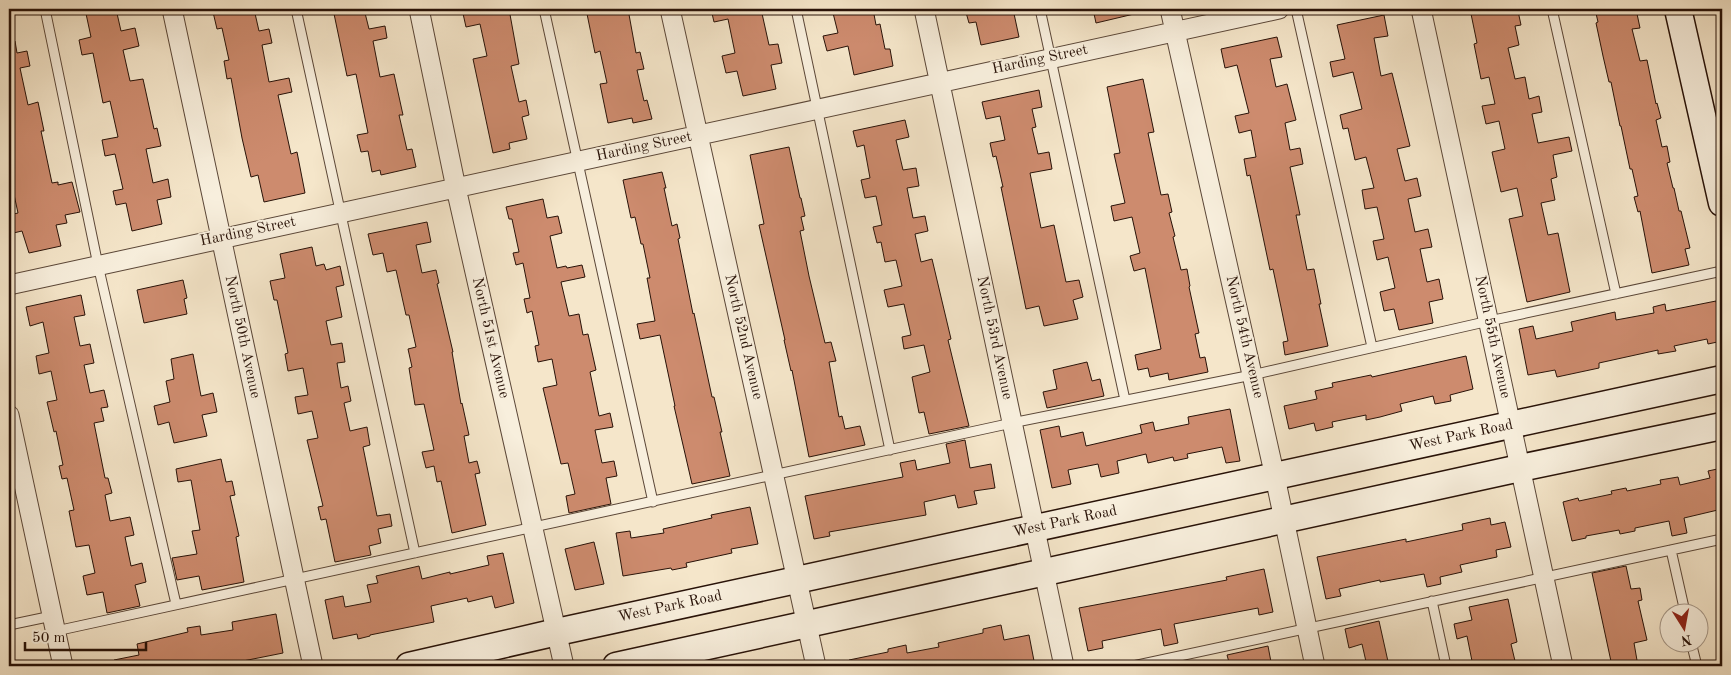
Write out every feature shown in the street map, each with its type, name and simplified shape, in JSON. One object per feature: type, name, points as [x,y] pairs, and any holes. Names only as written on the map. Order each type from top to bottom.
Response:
[{"type":"street","name":"North 50th Avenue","points":[[172,9],[312,666]]},
{"type":"street","name":"North 51st Avenue","points":[[419,9],[456,188],[564,666]]},
{"type":"street","name":"North 52nd Avenue","points":[[670,9],[816,666]]},
{"type":"street","name":"North 53rd Avenue","points":[[924,9],[1064,666]]},
{"type":"street","name":"North 54th Avenue","points":[[1170,9],[1275,477],[1315,666]]},
{"type":"street","name":"Harding Street","points":[[9,285],[1279,9]]},
{"type":"street","name":"North 55th Avenue","points":[[1421,9],[1563,666]]},
{"type":"street","points":[[1678,9],[1722,203]]},
{"type":"street","name":"West Park Road","points":[[409,666],[556,632],[1275,477],[1722,378]]},
{"type":"street","points":[[9,415],[63,666]]},
{"type":"street","points":[[616,666],[1520,468],[1722,426]]},
{"type":"lane","points":[[45,9],[98,265],[176,604]]},
{"type":"lane","points":[[296,9],[415,553]]},
{"type":"lane","points":[[544,9],[653,502]]},
{"type":"lane","points":[[796,9],[890,450]]},
{"type":"lane","points":[[1040,9],[1125,400]]},
{"type":"lane","points":[[1296,9],[1372,347]]},
{"type":"lane","points":[[1552,9],[1616,294]]},
{"type":"lane","points":[[9,625],[54,623],[176,604],[1012,423],[1252,375],[1489,321],[1722,271]]},
{"type":"lane","points":[[1133,666],[1179,662],[1307,629],[1722,539]]},
{"type":"lane","points":[[1671,550],[1683,602]]},
{"type":"lane","points":[[1432,601],[1446,666]]},
{"type":"lane","points":[[1694,652],[1697,666]]},
{"type":"building","points":[[85,9],[116,9],[121,31],[135,28],[139,46],[123,50],[130,81],[143,79],[154,129],[157,128],[161,146],[146,149],[153,183],[168,179],[171,197],[157,200],[162,224],[132,231],[126,203],[116,205],[113,191],[123,189],[115,154],[105,156],[102,140],[118,137],[110,101],[103,103],[93,53],[82,55],[79,40],[91,37]]},
{"type":"building","points":[[233,9],[234,13],[254,9],[259,31],[269,29],[272,43],[262,45],[269,82],[289,78],[292,92],[278,95],[291,154],[297,152],[305,193],[264,202],[258,175],[251,177],[231,78],[227,79],[224,61],[229,60],[222,28],[217,29],[213,12]]},
{"type":"building","points":[[333,9],[364,9],[369,29],[385,26],[387,38],[373,41],[380,77],[394,74],[403,115],[399,115],[407,150],[412,149],[416,167],[381,175],[380,170],[372,172],[368,151],[361,152],[357,135],[368,133],[356,74],[347,76]]},
{"type":"building","points":[[462,9],[509,9],[519,64],[511,66],[519,102],[526,100],[529,115],[522,117],[527,139],[509,143],[510,149],[493,153],[473,59],[487,56],[480,24],[466,27]]},
{"type":"building","points":[[586,9],[628,9],[636,53],[640,52],[644,69],[637,70],[644,101],[647,100],[652,119],[633,123],[632,118],[608,123],[600,84],[607,83],[600,51],[595,53]]},
{"type":"building","points":[[711,9],[761,9],[769,45],[778,44],[782,63],[771,65],[776,89],[743,96],[737,71],[726,73],[722,56],[735,53],[728,19],[714,22]]},
{"type":"building","points":[[832,9],[873,9],[876,25],[880,24],[885,49],[890,49],[893,66],[854,75],[848,46],[827,51],[823,36],[838,33]]},
{"type":"building","points":[[965,9],[1013,9],[1019,37],[981,45],[976,22],[969,23]]},
{"type":"building","points":[[1093,9],[1133,9],[1134,14],[1096,23]]},
{"type":"building","points":[[1470,9],[1505,9],[1506,13],[1518,11],[1521,25],[1515,26],[1519,45],[1508,48],[1515,79],[1525,77],[1529,99],[1539,96],[1542,112],[1532,114],[1538,143],[1569,137],[1572,151],[1553,155],[1557,177],[1551,179],[1555,200],[1541,203],[1548,235],[1558,233],[1570,292],[1527,302],[1509,219],[1523,216],[1517,188],[1501,192],[1492,152],[1505,149],[1499,121],[1486,124],[1482,106],[1495,104],[1489,77],[1481,79],[1474,44],[1477,43]]},
{"type":"building","points":[[1595,9],[1636,9],[1640,28],[1632,29],[1640,61],[1647,60],[1656,104],[1661,118],[1656,120],[1662,147],[1667,146],[1670,162],[1667,163],[1690,248],[1685,249],[1689,265],[1652,273],[1640,211],[1638,212],[1634,197],[1638,196],[1603,56]]},
{"type":"building","points":[[1384,15],[1388,36],[1374,38],[1381,76],[1392,73],[1410,146],[1397,149],[1405,181],[1417,178],[1421,196],[1408,199],[1415,232],[1428,229],[1432,247],[1420,249],[1427,282],[1439,279],[1443,299],[1429,302],[1433,323],[1399,330],[1394,309],[1384,311],[1380,292],[1395,288],[1388,257],[1377,260],[1373,241],[1384,239],[1377,207],[1365,209],[1362,190],[1374,188],[1366,157],[1355,160],[1348,128],[1343,129],[1340,115],[1362,109],[1353,72],[1333,77],[1330,62],[1345,59],[1337,25]]},
{"type":"building","points":[[1277,37],[1282,57],[1270,59],[1276,87],[1287,84],[1296,120],[1285,123],[1290,150],[1300,148],[1303,164],[1290,167],[1300,215],[1296,215],[1307,270],[1314,269],[1328,346],[1285,355],[1283,342],[1288,341],[1281,307],[1273,269],[1270,270],[1250,175],[1247,176],[1244,159],[1256,157],[1251,130],[1239,133],[1235,116],[1249,113],[1237,65],[1225,68],[1221,49]]},
{"type":"building","points":[[15,41],[17,53],[27,51],[30,66],[20,68],[28,105],[38,102],[44,131],[41,131],[52,183],[58,182],[58,185],[72,182],[80,212],[65,215],[67,223],[56,225],[61,246],[29,253],[22,231],[9,234],[9,215],[18,213],[9,176],[9,42]]},
{"type":"building","points":[[1143,79],[1154,132],[1148,133],[1161,195],[1168,194],[1172,212],[1169,213],[1175,236],[1173,237],[1181,270],[1187,269],[1199,333],[1195,334],[1200,358],[1205,357],[1208,372],[1169,380],[1168,373],[1150,377],[1148,368],[1138,370],[1135,355],[1161,349],[1145,268],[1134,271],[1130,256],[1140,253],[1132,217],[1114,221],[1111,206],[1125,203],[1114,154],[1120,153],[1107,87]]},
{"type":"building","points":[[1039,90],[1042,107],[1032,109],[1036,127],[1032,128],[1038,154],[1049,152],[1052,169],[1030,173],[1041,228],[1054,225],[1066,282],[1079,280],[1083,297],[1073,300],[1078,319],[1044,326],[1039,306],[1026,309],[1001,187],[1003,187],[996,156],[993,157],[990,143],[1005,140],[1000,116],[986,119],[982,102]]},
{"type":"building","points":[[905,120],[909,137],[896,140],[903,170],[916,168],[919,186],[907,188],[913,218],[925,216],[928,231],[915,234],[921,262],[932,259],[951,339],[948,340],[969,426],[929,434],[924,412],[919,413],[912,377],[930,372],[924,345],[904,349],[902,337],[911,335],[904,304],[888,307],[884,290],[902,286],[896,260],[885,262],[881,242],[877,243],[873,227],[882,225],[876,196],[865,198],[861,180],[870,178],[864,145],[857,147],[853,131]]},
{"type":"building","points":[[789,147],[805,216],[801,217],[804,230],[800,231],[809,276],[825,343],[831,342],[836,361],[829,362],[839,417],[842,416],[845,429],[860,426],[865,445],[809,457],[792,370],[759,225],[764,224],[750,155]]},
{"type":"building","points":[[662,172],[672,226],[677,224],[680,238],[678,239],[693,314],[722,432],[720,432],[730,476],[692,484],[660,335],[640,339],[637,324],[655,321],[647,278],[650,278],[643,244],[641,244],[635,217],[631,218],[623,180]]},
{"type":"building","points":[[543,199],[547,218],[558,216],[562,233],[550,236],[557,268],[582,265],[585,277],[561,282],[569,316],[579,314],[583,335],[588,334],[596,370],[590,372],[599,416],[610,413],[613,427],[595,430],[602,463],[614,461],[617,476],[606,478],[611,504],[569,513],[566,496],[575,494],[568,463],[561,464],[543,388],[557,385],[552,359],[538,362],[535,346],[539,345],[532,311],[527,313],[524,299],[530,298],[523,263],[516,265],[513,253],[519,252],[512,219],[509,219],[506,207]]},
{"type":"building","points":[[427,222],[431,242],[416,245],[422,273],[436,270],[439,283],[437,284],[453,352],[461,404],[469,435],[464,436],[469,463],[477,461],[480,473],[475,474],[486,525],[452,533],[441,481],[437,482],[434,466],[426,468],[422,452],[434,450],[424,404],[415,405],[409,368],[412,367],[408,349],[416,347],[409,315],[406,315],[396,270],[387,272],[383,253],[373,255],[368,234]]},
{"type":"building","points":[[312,247],[316,266],[324,264],[326,270],[340,266],[344,285],[336,287],[342,317],[326,321],[331,345],[342,343],[345,362],[337,363],[341,388],[348,386],[351,401],[344,403],[350,431],[367,427],[370,445],[363,447],[377,516],[390,514],[392,526],[378,529],[381,543],[369,546],[371,555],[335,562],[326,519],[321,520],[318,507],[323,506],[307,440],[318,438],[312,411],[298,414],[295,397],[308,395],[303,368],[288,371],[285,354],[288,353],[277,300],[274,300],[270,281],[285,278],[280,254]]},
{"type":"building","points":[[183,280],[187,298],[184,299],[187,314],[144,323],[137,290]]},
{"type":"building","points":[[81,295],[85,315],[74,317],[80,346],[90,344],[94,363],[84,365],[90,393],[104,390],[108,407],[101,408],[104,421],[94,423],[105,478],[108,478],[112,493],[105,495],[110,521],[130,517],[134,535],[125,537],[131,566],[142,563],[146,582],[135,585],[140,606],[107,613],[103,592],[87,595],[83,576],[95,573],[89,545],[76,547],[69,511],[74,510],[67,478],[62,479],[59,466],[63,465],[56,431],[54,432],[47,402],[57,400],[51,371],[39,374],[36,356],[49,353],[43,322],[30,326],[26,307]]},
{"type":"building","points":[[1716,301],[1722,328],[1722,341],[1708,344],[1707,339],[1674,346],[1676,351],[1658,354],[1658,350],[1599,363],[1599,368],[1557,377],[1555,370],[1528,375],[1519,329],[1533,326],[1536,339],[1573,331],[1571,322],[1615,312],[1616,320],[1654,313],[1653,307],[1665,304],[1666,311]]},
{"type":"building","points":[[193,354],[201,396],[213,393],[217,412],[202,415],[207,436],[174,443],[169,422],[158,425],[154,406],[170,402],[166,381],[174,379],[171,359]]},
{"type":"building","points":[[1466,356],[1473,389],[1450,395],[1451,401],[1435,404],[1433,396],[1400,404],[1402,411],[1380,417],[1366,420],[1366,415],[1332,422],[1333,427],[1316,431],[1314,423],[1289,429],[1284,406],[1317,399],[1315,391],[1333,387],[1332,383],[1371,375],[1372,377]]},
{"type":"building","points":[[1087,362],[1092,381],[1100,379],[1104,396],[1047,408],[1043,392],[1057,389],[1053,370]]},
{"type":"building","points":[[1230,409],[1240,461],[1226,463],[1222,447],[1187,454],[1188,458],[1174,461],[1173,457],[1148,463],[1146,454],[1117,461],[1119,473],[1101,477],[1098,464],[1068,470],[1071,484],[1052,488],[1040,430],[1059,426],[1061,437],[1083,432],[1086,446],[1142,433],[1140,425],[1153,422],[1155,431],[1189,424],[1188,417]]},
{"type":"building","points":[[965,440],[970,468],[991,464],[995,488],[974,491],[977,504],[958,508],[955,495],[924,502],[926,515],[829,532],[830,536],[814,539],[805,496],[903,477],[900,463],[915,460],[917,470],[950,463],[946,444]]},
{"type":"building","points":[[221,459],[226,482],[232,481],[235,495],[230,496],[239,536],[236,537],[244,582],[202,590],[199,576],[177,580],[172,558],[197,554],[192,531],[200,530],[191,480],[178,482],[176,469]]},
{"type":"building","points":[[1722,468],[1722,509],[1684,518],[1687,533],[1672,536],[1669,521],[1635,528],[1635,531],[1620,534],[1619,530],[1586,536],[1586,538],[1572,541],[1563,502],[1578,498],[1579,501],[1612,494],[1611,491],[1626,488],[1627,491],[1661,484],[1660,480],[1678,477],[1680,485],[1710,478],[1708,471]]},
{"type":"building","points":[[750,507],[758,544],[731,549],[732,553],[686,563],[687,567],[623,576],[616,533],[630,531],[631,538],[664,533],[663,529],[712,518],[711,515]]},
{"type":"building","points":[[1490,518],[1491,525],[1505,522],[1511,547],[1496,550],[1497,557],[1460,565],[1462,572],[1440,577],[1441,584],[1427,587],[1424,574],[1380,582],[1380,580],[1339,589],[1341,596],[1326,599],[1317,557],[1406,539],[1406,542],[1463,530],[1462,524]]},
{"type":"building","points":[[594,542],[604,584],[575,590],[565,549]]},
{"type":"building","points":[[503,553],[514,603],[495,608],[492,596],[468,602],[467,598],[431,606],[434,622],[358,639],[357,634],[333,639],[325,600],[343,596],[345,607],[371,602],[367,585],[378,583],[376,576],[419,566],[422,579],[450,572],[450,574],[489,565],[487,556]]},
{"type":"building","points":[[1626,566],[1631,589],[1640,588],[1642,600],[1638,601],[1647,640],[1634,643],[1638,666],[1612,666],[1592,573]]},
{"type":"building","points":[[1264,569],[1273,612],[1259,615],[1258,608],[1174,624],[1178,643],[1164,646],[1161,629],[1102,641],[1103,648],[1088,651],[1079,608],[1227,580],[1226,577]]},
{"type":"building","points":[[1508,599],[1517,642],[1511,644],[1515,661],[1490,666],[1473,666],[1467,636],[1457,639],[1454,624],[1472,620],[1469,607]]},
{"type":"building","points":[[276,614],[283,653],[218,666],[115,666],[114,660],[139,655],[137,644],[188,632],[187,628],[200,626],[201,635],[233,630],[232,622]]},
{"type":"building","points":[[1379,621],[1389,666],[1367,666],[1362,644],[1349,648],[1345,629]]},
{"type":"building","points":[[1001,625],[1004,640],[1029,635],[1035,666],[850,666],[849,660],[888,652],[888,649],[906,645],[907,653],[939,647],[938,643],[983,633],[983,629]]},
{"type":"building","points":[[1268,646],[1271,662],[1267,663],[1268,666],[1230,666],[1227,655]]}]
